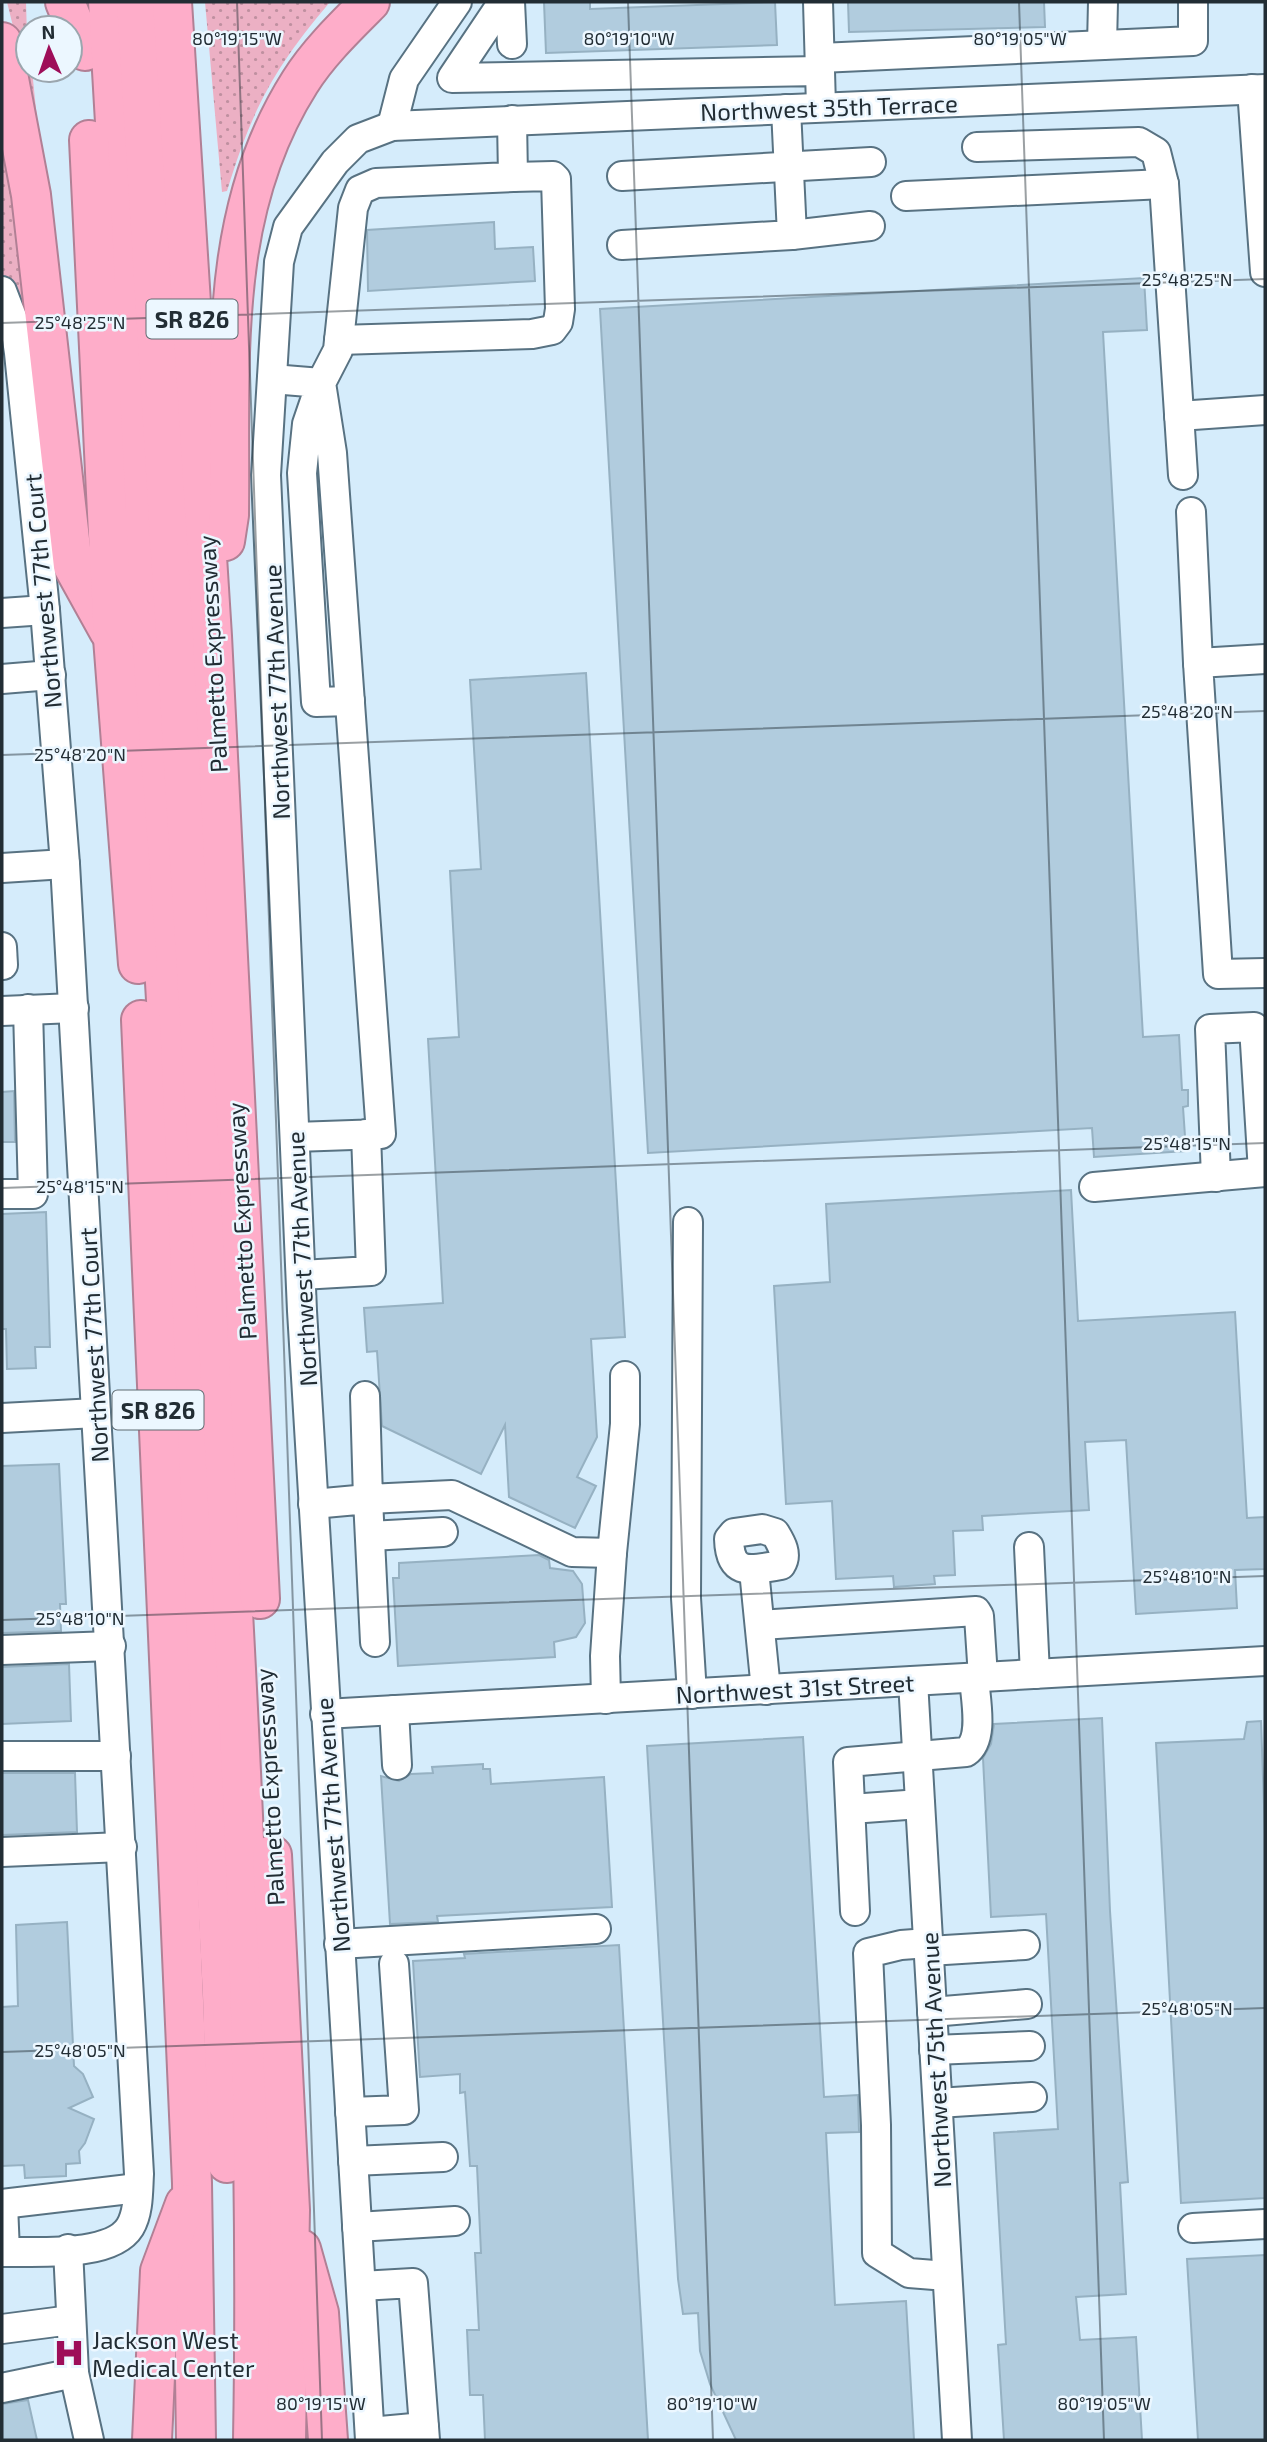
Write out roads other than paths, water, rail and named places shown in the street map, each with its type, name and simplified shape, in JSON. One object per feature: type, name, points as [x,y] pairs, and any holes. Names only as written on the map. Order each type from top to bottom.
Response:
[{"type":"highway","points":[[65,2],[85,51]]},
{"type":"highway","name":"SR 826","points":[[81,2],[113,638],[138,961],[192,2183],[197,2440]]},
{"type":"highway","points":[[108,2],[222,1995],[231,2440]]},
{"type":"highway","points":[[136,2],[168,480],[240,1718],[252,2018],[256,2279],[253,2440]]},
{"type":"highway","name":"Palmetto Expressway","points":[[172,2],[212,636],[290,2210],[286,2440]]},
{"type":"highway","points":[[212,636],[229,514],[232,315],[237,250],[249,192],[264,146],[301,79],[370,2]]},
{"type":"highway","points":[[2,42],[33,208],[73,566],[113,638]]},
{"type":"highway","points":[[152,2440],[160,2271],[192,2183]]},
{"type":"highway","points":[[290,2210],[319,2313],[328,2440]]},
{"type":"street","points":[[392,126],[404,79],[457,2]]},
{"type":"street","points":[[503,2],[452,78],[820,64],[1193,41],[1194,2]]},
{"type":"street","points":[[510,2],[512,44]]},
{"type":"street","points":[[818,2],[821,107]]},
{"type":"street","points":[[1102,45],[1103,2]]},
{"type":"street","points":[[1259,89],[1265,270]]},
{"type":"street","name":"Northwest 35th Terrace","points":[[392,126],[1259,89]]},
{"type":"street","points":[[1010,99],[1012,146]]},
{"type":"street","points":[[786,109],[792,235]]},
{"type":"street","points":[[512,120],[513,177]]},
{"type":"street","name":"Northwest 77th Avenue","points":[[370,2436],[313,1504],[266,475],[279,262],[288,227],[335,162],[358,139],[392,126]]},
{"type":"street","points":[[976,147],[1139,142],[1149,145],[1156,152],[1162,167],[1164,184],[1183,475]]},
{"type":"street","points":[[622,176],[872,162]]},
{"type":"street","points":[[316,702],[302,473],[307,424],[321,383],[338,350],[350,223],[360,190],[376,183],[553,176],[556,179],[560,309],[558,322],[552,330],[532,334],[339,340]]},
{"type":"street","points":[[906,196],[1164,184]]},
{"type":"street","points":[[622,245],[792,235],[870,226]]},
{"type":"street","name":"Northwest 77th Court","points":[[3,295],[15,325],[19,353],[51,676],[65,864],[111,1646],[138,2188],[134,2216],[125,2234],[106,2246],[68,2249]]},
{"type":"street","points":[[272,379],[321,383]]},
{"type":"street","points":[[295,1136],[382,1134],[332,453],[321,383]]},
{"type":"street","points":[[1179,416],[1265,410]]},
{"type":"street","points":[[1191,512],[1218,975],[1265,973]]},
{"type":"street","points":[[2,613],[45,610]]},
{"type":"street","points":[[1198,663],[1265,659]]},
{"type":"street","points":[[2,679],[51,676]]},
{"type":"street","points":[[276,700],[350,701]]},
{"type":"street","points":[[2,867],[65,864]]},
{"type":"street","points":[[2,947],[3,965]]},
{"type":"street","points":[[2,1194],[33,1194],[15,1010],[74,1008]]},
{"type":"street","points":[[1094,1187],[1216,1177],[1264,1172],[1254,1027],[1210,1029],[1216,1177]]},
{"type":"street","points":[[301,1275],[371,1271],[366,1134]]},
{"type":"street","points":[[688,1222],[686,1598],[692,1694]]},
{"type":"street","points":[[606,1699],[605,1656],[625,1424],[625,1376]]},
{"type":"street","points":[[365,1396],[375,1642]]},
{"type":"street","points":[[2,1418],[96,1413]]},
{"type":"street","points":[[313,1504],[452,1495],[572,1552],[612,1553]]},
{"type":"street","points":[[370,1536],[443,1532]]},
{"type":"street","points":[[1029,1548],[1035,1674]]},
{"type":"street","points":[[754,1570],[766,1690]]},
{"type":"street","points":[[760,1625],[976,1611],[979,1616],[976,1733],[971,1748],[957,1754],[848,1762],[855,1911]]},
{"type":"street","points":[[2,1650],[111,1646]]},
{"type":"street","name":"Northwest 31st Street","points":[[325,1714],[1265,1661]]},
{"type":"street","name":"Northwest 75th Avenue","points":[[913,1681],[957,2440]]},
{"type":"street","points":[[394,1710],[397,1765]]},
{"type":"street","points":[[2,1740],[116,1747]]},
{"type":"street","points":[[2,1756],[116,1747]]},
{"type":"street","points":[[851,1809],[920,1804]]},
{"type":"street","points":[[2,1852],[122,1847]]},
{"type":"street","points":[[339,1944],[596,1929]]},
{"type":"street","points":[[947,2276],[909,2273],[877,2253],[876,2125],[867,1953],[901,1945],[1025,1945]]},
{"type":"street","points":[[350,2112],[404,2110],[394,1964]]},
{"type":"street","points":[[932,2012],[1027,2004]]},
{"type":"street","points":[[934,2050],[1030,2046]]},
{"type":"street","points":[[937,2103],[1032,2097]]},
{"type":"street","points":[[353,2161],[443,2157]]},
{"type":"street","points":[[89,2440],[74,2373],[68,2249],[3,2252],[2,2204],[138,2188]]},
{"type":"street","points":[[357,2227],[456,2221]]},
{"type":"street","points":[[1193,2228],[1265,2224]]},
{"type":"street","points":[[361,2286],[413,2283],[425,2434],[370,2436]]},
{"type":"street","points":[[2,2329],[71,2320]]},
{"type":"street","points":[[2,2388],[74,2373]]},
{"type":"place","name":"Jackson West Medical Center","points":[[69,2353]]}]
